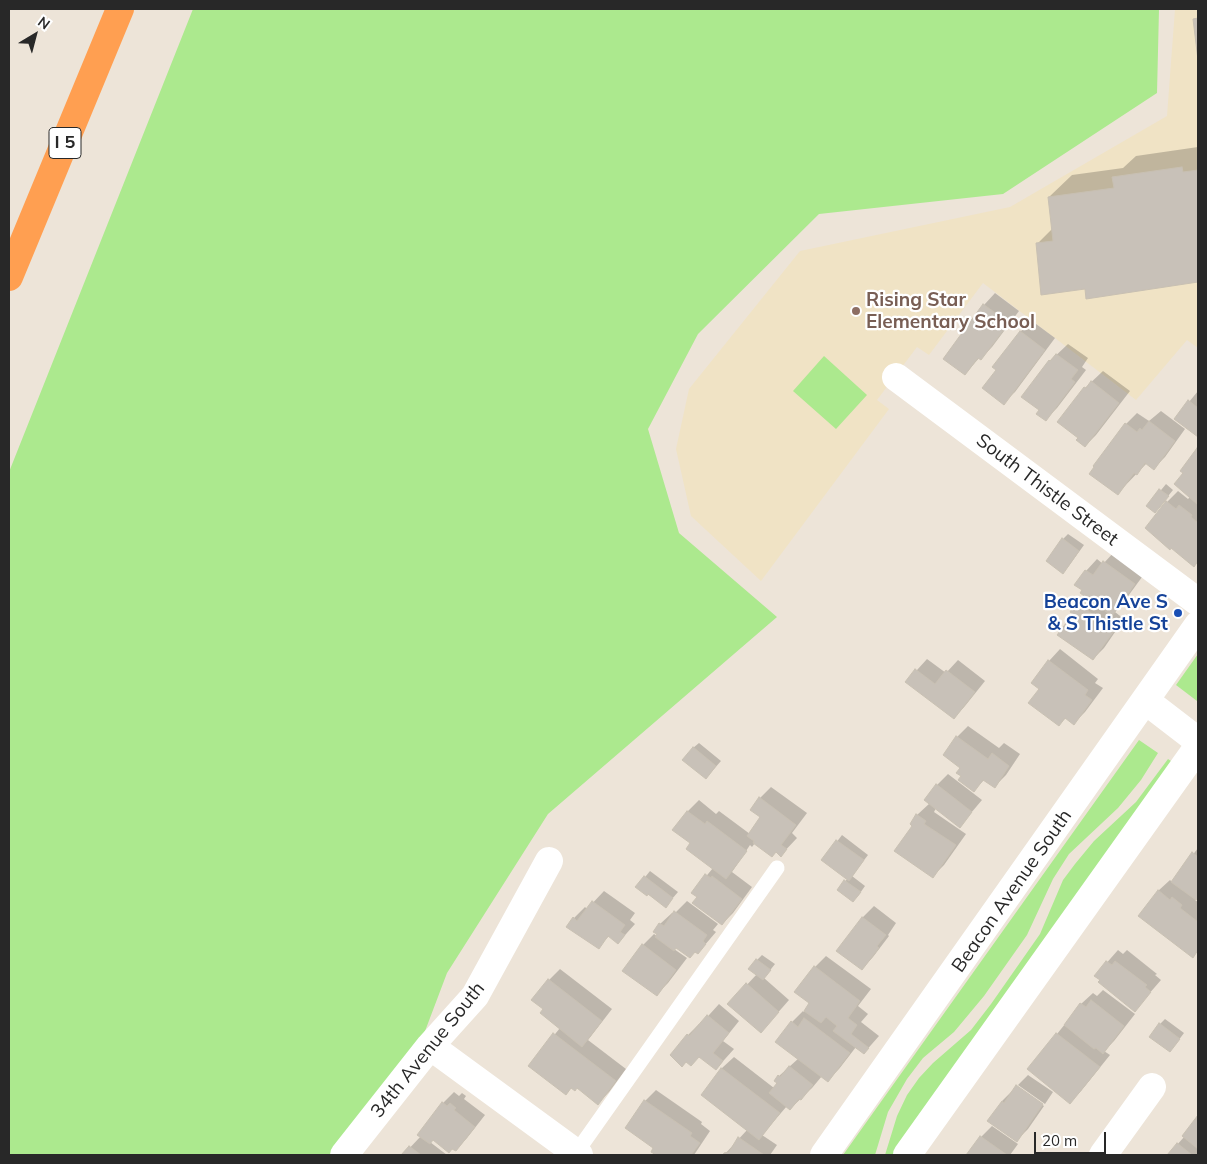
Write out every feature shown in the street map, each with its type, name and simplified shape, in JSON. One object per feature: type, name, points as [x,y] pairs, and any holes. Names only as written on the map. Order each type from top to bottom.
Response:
[{"type":"highway","name":"I 5","points":[[9,277],[120,9]]},
{"type":"main road","name":"South Thistle Street","points":[[896,377],[1198,602]]},
{"type":"main road","name":"Beacon Avenue South","points":[[824,1155],[1198,625]]},
{"type":"main road","points":[[1146,701],[1198,741]]},
{"type":"main road","points":[[907,1155],[1198,747]]},
{"type":"main road","name":"34th Avenue South","points":[[344,1155],[430,1046],[475,996],[549,862]]},
{"type":"main road","points":[[430,1046],[577,1154]]},
{"type":"main road","points":[[1102,1155],[1152,1087]]},
{"type":"lane","points":[[577,1154],[777,868]]},
{"type":"shaded area","name":"Rising Star Elementary School","points":[[1175,9],[1198,9],[1198,348],[1187,340],[1136,400],[983,283],[929,355],[917,347],[877,400],[889,409],[761,581],[691,516],[676,449],[689,389],[800,251],[1010,207],[1167,116]]},
{"type":"green space","points":[[193,9],[1159,9],[1157,93],[1003,194],[819,214],[698,334],[648,429],[679,533],[777,617],[548,814],[447,973],[416,1055],[333,1155],[9,1155],[9,472]]},
{"type":"green space","points":[[824,356],[867,395],[836,429],[793,391]]},
{"type":"green space","points":[[1198,654],[1198,698],[1197,701],[1176,685]]},
{"type":"green space","points":[[1139,740],[1158,753],[1141,780],[1118,808],[1069,854],[1053,879],[1027,935],[984,996],[954,1032],[923,1058],[907,1079],[888,1112],[875,1155],[843,1155]]},
{"type":"green space","points":[[1168,759],[1174,763],[894,1155],[885,1155],[897,1116],[907,1095],[919,1078],[933,1063],[971,1030],[1040,934],[1063,880],[1094,841],[1136,802]]},
{"type":"building","points":[[1198,18],[1198,60],[1193,19]]},
{"type":"building","points":[[1182,167],[1183,172],[1198,170],[1198,282],[1086,299],[1085,289],[1041,295],[1036,243],[1053,241],[1048,197],[1114,188],[1112,177]]},
{"type":"building","points":[[983,304],[1009,323],[981,360],[978,358],[965,375],[943,359]]},
{"type":"building","points":[[1020,331],[1045,350],[1004,405],[982,388],[996,370],[992,367]]},
{"type":"building","points":[[1056,354],[1078,370],[1071,379],[1075,382],[1046,421],[1036,414],[1039,410],[1021,397],[1049,360]]},
{"type":"building","points":[[1091,381],[1119,403],[1085,447],[1076,440],[1078,438],[1057,422],[1084,387],[1086,388]]},
{"type":"building","points":[[1188,400],[1198,408],[1198,437],[1174,419]]},
{"type":"building","points":[[1149,421],[1175,441],[1154,470],[1145,463],[1137,475],[1134,473],[1118,495],[1089,474],[1125,423],[1137,432],[1140,428],[1142,430]]},
{"type":"building","points":[[1197,448],[1197,504],[1174,484],[1183,473],[1180,471]]},
{"type":"building","points":[[1159,489],[1169,496],[1155,513],[1146,506]]},
{"type":"building","points":[[1166,501],[1176,509],[1179,505],[1192,515],[1191,517],[1198,523],[1198,561],[1194,567],[1171,548],[1170,550],[1145,528]]},
{"type":"building","points":[[1062,538],[1079,551],[1063,574],[1046,561]]},
{"type":"building","points":[[1103,561],[1135,584],[1112,616],[1080,593],[1082,590],[1074,585],[1085,570],[1093,575]]},
{"type":"building","points":[[1078,600],[1089,608],[1088,611],[1114,631],[1093,660],[1057,635],[1073,614],[1070,612]]},
{"type":"building","points":[[1048,660],[1088,690],[1085,695],[1092,700],[1074,725],[1065,718],[1059,726],[1028,703],[1039,689],[1031,683]]},
{"type":"building","points":[[915,669],[935,684],[946,670],[975,692],[954,719],[905,682]]},
{"type":"building","points":[[956,736],[988,759],[992,753],[1009,766],[995,788],[983,780],[974,792],[958,780],[961,776],[956,773],[960,768],[943,755]]},
{"type":"building","points":[[693,747],[716,766],[706,779],[682,760]]},
{"type":"building","points":[[936,784],[972,812],[960,828],[924,800]]},
{"type":"building","points":[[759,797],[796,825],[781,845],[787,849],[781,857],[776,852],[772,857],[753,843],[754,841],[747,836],[760,817],[750,810]]},
{"type":"building","points":[[687,811],[705,824],[707,821],[747,851],[726,879],[686,849],[690,843],[672,830]]},
{"type":"building","points":[[916,814],[926,821],[924,824],[956,845],[933,878],[894,851],[912,826],[910,824]]},
{"type":"building","points":[[836,840],[864,860],[849,881],[821,860]]},
{"type":"building","points":[[1192,852],[1198,857],[1198,897],[1196,900],[1171,882]]},
{"type":"building","points":[[705,874],[711,878],[712,876],[742,899],[722,925],[692,903],[697,897],[691,893]]},
{"type":"building","points":[[644,876],[673,898],[666,908],[635,887]]},
{"type":"building","points":[[844,880],[861,892],[853,902],[837,890]]},
{"type":"building","points":[[1158,890],[1170,900],[1172,897],[1182,905],[1180,908],[1198,922],[1198,950],[1193,958],[1138,916]]},
{"type":"building","points":[[592,901],[625,925],[620,932],[625,935],[618,944],[608,936],[599,949],[566,927],[573,917],[577,921]]},
{"type":"building","points":[[674,911],[707,935],[703,941],[706,944],[698,954],[695,952],[690,958],[676,948],[674,951],[655,937],[657,934],[653,932],[659,923],[664,926]]},
{"type":"building","points":[[862,917],[886,935],[877,946],[879,948],[862,970],[836,951]]},
{"type":"building","points":[[642,944],[676,970],[657,996],[622,971]]},
{"type":"building","points":[[756,959],[771,970],[763,980],[748,969]]},
{"type":"building","points":[[1106,961],[1112,965],[1115,961],[1147,985],[1145,987],[1151,992],[1135,1012],[1098,982],[1100,980],[1094,976]]},
{"type":"building","points":[[814,966],[860,1001],[848,1018],[857,1025],[851,1034],[869,1048],[864,1054],[833,1031],[837,1026],[826,1017],[821,1023],[804,1011],[809,1003],[794,992]]},
{"type":"building","points":[[548,979],[602,1021],[582,1047],[540,1013],[543,1009],[531,1000]]},
{"type":"building","points":[[746,983],[779,1012],[761,1033],[727,1004]]},
{"type":"building","points":[[1091,1000],[1124,1026],[1103,1054],[1064,1025],[1080,1003],[1086,1007]]},
{"type":"building","points":[[707,1015],[729,1033],[713,1053],[723,1061],[716,1070],[699,1057],[691,1066],[686,1062],[682,1067],[670,1055],[687,1034],[689,1036]]},
{"type":"building","points":[[804,1018],[850,1053],[828,1082],[775,1042],[791,1021],[798,1027]]},
{"type":"building","points":[[1159,1023],[1180,1039],[1170,1052],[1149,1037]]},
{"type":"building","points":[[553,1033],[616,1081],[598,1105],[577,1088],[575,1091],[571,1088],[566,1095],[528,1066]]},
{"type":"building","points":[[1056,1033],[1100,1067],[1070,1104],[1027,1069]]},
{"type":"building","points":[[789,1066],[813,1085],[790,1110],[769,1093],[777,1083],[774,1081],[778,1075],[780,1077]]},
{"type":"building","points":[[721,1068],[780,1113],[759,1140],[701,1095]]},
{"type":"building","points":[[1016,1085],[1043,1104],[1017,1142],[987,1121],[1002,1101],[1004,1103]]},
{"type":"building","points":[[644,1100],[692,1133],[690,1136],[700,1143],[691,1155],[656,1155],[651,1152],[653,1148],[625,1128]]},
{"type":"building","points":[[442,1102],[447,1106],[450,1103],[456,1108],[454,1110],[475,1127],[456,1151],[452,1149],[449,1153],[433,1140],[430,1144],[417,1135]]},
{"type":"building","points":[[1198,1115],[1198,1149],[1182,1136]]},
{"type":"building","points":[[980,1136],[1007,1155],[966,1155]]},
{"type":"building","points":[[738,1137],[764,1155],[723,1155],[729,1152]]},
{"type":"building","points":[[1177,1143],[1192,1155],[1167,1155]]},
{"type":"building","points":[[409,1146],[421,1155],[401,1155]]},
{"type":"place","name":"Rising Star Elementary School","points":[[856,311]]},
{"type":"place","name":"Beacon Ave S & S Thistle St","points":[[1178,613]]}]
